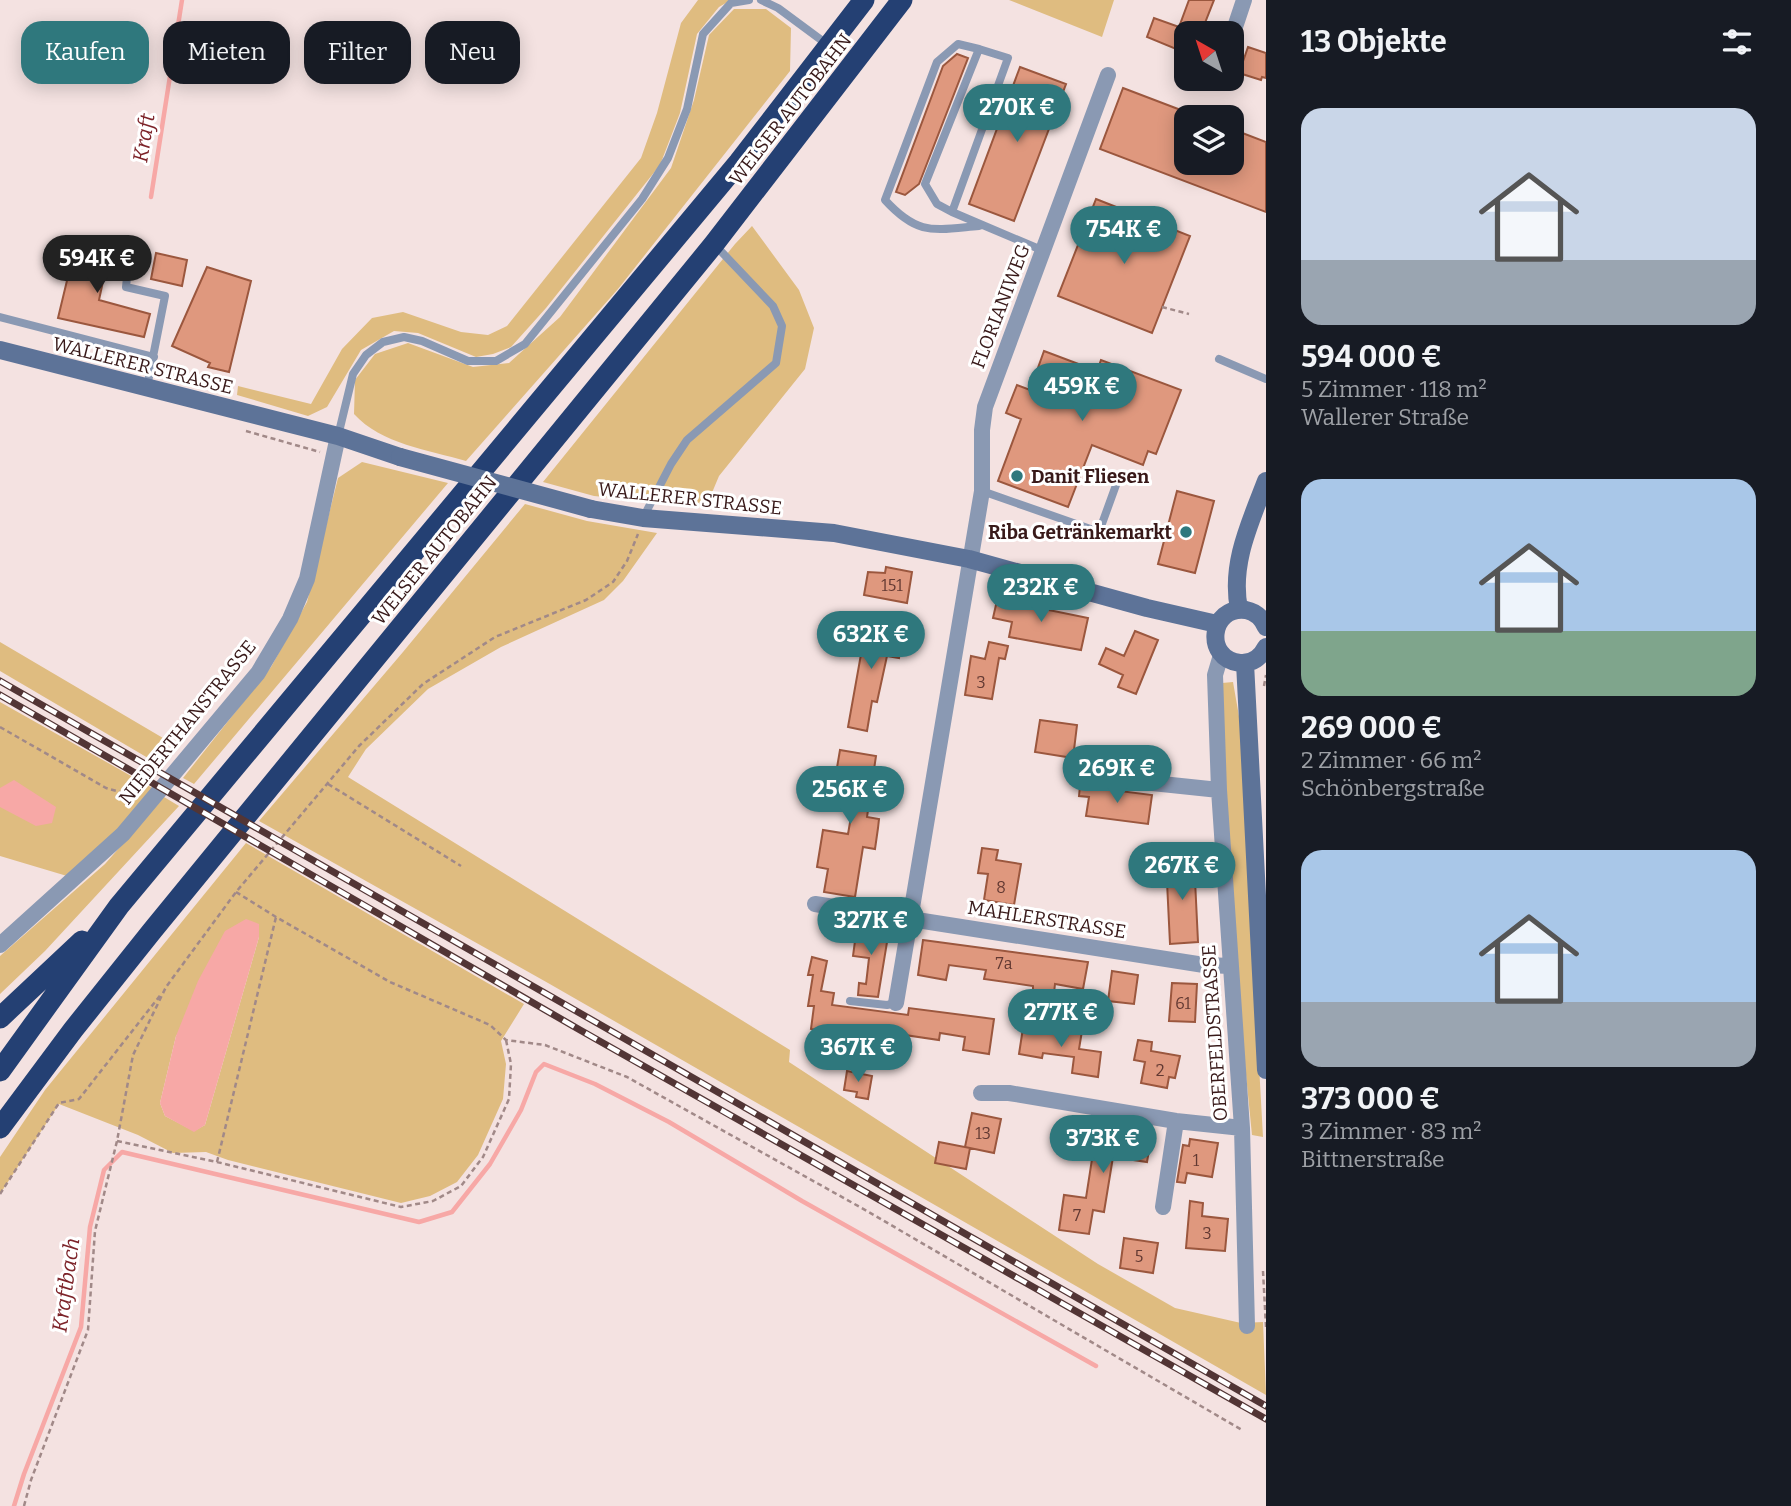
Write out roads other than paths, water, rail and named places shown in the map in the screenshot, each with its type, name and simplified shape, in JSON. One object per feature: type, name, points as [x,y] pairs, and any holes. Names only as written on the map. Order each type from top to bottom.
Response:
[{"type":"highway","name":"WELSER AUTOBAHN","points":[[0,1071],[119,906],[714,192],[864,0]]},
{"type":"highway","name":"WELSER AUTOBAHN","points":[[0,1128],[160,920],[714,243],[902,0]]},
{"type":"highway","points":[[0,1018],[119,906]]},
{"type":"street","points":[[1237,21],[1244,0]]},
{"type":"street","name":"FLORIANIWEG","points":[[896,1003],[982,491],[982,430],[985,407],[1108,75]]},
{"type":"street","name":"WALLERER STRASSE","points":[[0,350],[338,436],[400,457],[591,509],[643,518],[834,533],[969,559],[1147,608],[1217,624]]},
{"type":"street","name":"NIEDERTHANSTRASSE","points":[[0,945],[123,834],[258,673],[290,619],[307,579],[338,436]]},
{"type":"street","points":[[1239,609],[1235,576],[1246,531],[1266,481]]},
{"type":"street","points":[[1266,627],[1262,619],[1252,611],[1239,609],[1222,617],[1214,635],[1221,655],[1232,662],[1245,663],[1254,660],[1266,647]]},
{"type":"street","name":"OBERFELDSTRASSE","points":[[1221,655],[1214,676],[1242,1128],[1247,1326]]},
{"type":"street","points":[[1245,663],[1266,1070]]},
{"type":"street","points":[[1076,775],[1219,790]]},
{"type":"street","name":"MAHLERSTRASSE","points":[[815,904],[1204,965],[1231,966]]},
{"type":"street","points":[[981,1093],[1009,1093],[1176,1121],[1242,1128]]},
{"type":"street","points":[[1163,1207],[1176,1121]]},
{"type":"lane","points":[[338,436],[353,374],[366,355],[383,342],[404,337],[422,341],[468,361],[496,361],[525,344],[642,199],[667,158],[687,109],[703,34],[732,3],[749,0]]},
{"type":"lane","points":[[761,0],[778,8],[829,46]]},
{"type":"lane","points":[[952,212],[1008,58],[958,44],[937,62],[885,200],[902,219],[931,231],[981,226]]},
{"type":"lane","points":[[979,49],[925,184],[937,204],[981,226],[1044,251]]},
{"type":"lane","points":[[131,240],[126,287],[165,296],[147,387]]},
{"type":"lane","points":[[643,518],[671,464],[687,440],[776,363],[782,326],[773,306],[714,243]]},
{"type":"lane","points":[[0,317],[153,357]]},
{"type":"lane","points":[[1219,359],[1266,379]]},
{"type":"lane","points":[[982,491],[1099,532],[1120,474]]},
{"type":"lane","points":[[850,1001],[887,1005],[896,1003]]},
{"type":"waterway","name":"Kraft","points":[[151,197],[182,0]]},
{"type":"waterway","name":"Kraftbach","points":[[14,1506],[81,1327],[90,1227],[104,1170],[122,1152],[419,1222],[452,1212],[490,1164],[521,1110],[536,1072],[544,1064],[595,1084],[669,1122],[802,1201],[1096,1366]]},
{"type":"railway","points":[[0,681],[1266,1406]]},
{"type":"railway","points":[[0,695],[580,1030],[1266,1419]]},
{"type":"place","name":"Danit Fliesen","points":[[1017,476]]},
{"type":"place","name":"Riba Getränkemarkt","points":[[1186,532]]}]
